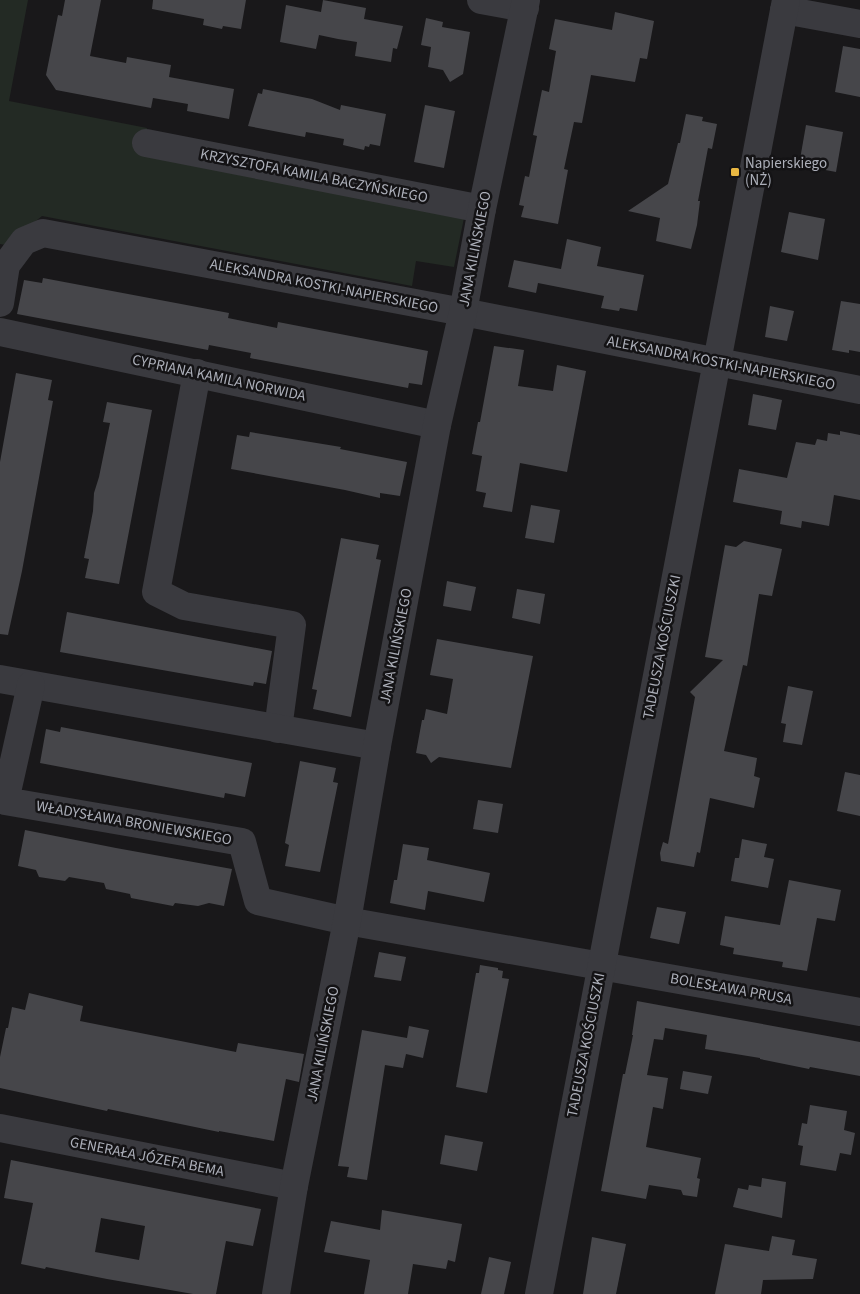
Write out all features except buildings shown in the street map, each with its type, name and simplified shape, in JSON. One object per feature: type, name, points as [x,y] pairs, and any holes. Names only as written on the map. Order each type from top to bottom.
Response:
[{"type":"street","points":[[481,0],[526,4]]},
{"type":"street","name":"JANA KILIŃSKIEGO","points":[[276,1294],[294,1186],[347,920],[377,746],[437,425],[463,312],[482,209],[526,4]]},
{"type":"street","points":[[785,5],[860,24]]},
{"type":"street","name":"TADEUSZA KOŚCIUSZKI","points":[[539,1294],[785,5]]},
{"type":"street","name":"KRZYSZTOFA KAMILA BACZYŃSKIEGO","points":[[146,143],[482,209]]},
{"type":"street","name":"ALEKSANDRA KOSTKI-NAPIERSKIEGO","points":[[0,303],[6,265],[24,241],[43,233],[463,312],[860,390]]},
{"type":"street","name":"CYPRIANA KAMILA NORWIDA","points":[[0,332],[437,425]]},
{"type":"street","points":[[197,373],[156,592],[184,606],[292,625],[278,729]]},
{"type":"street","points":[[0,679],[377,746]]},
{"type":"street","name":"WŁADYSŁAWA BRONIEWSKIEGO","points":[[31,685],[5,802],[242,842],[258,901],[347,920],[601,966]]},
{"type":"street","name":"BOLESŁAWA PRUSA","points":[[601,966],[860,1012]]},
{"type":"street","name":"GENERAŁA JÓZEFA BEMA","points":[[0,1128],[294,1186]]},
{"type":"shaded area","points":[[0,0],[28,0],[9,101],[147,128],[143,151],[465,213],[454,267],[416,261],[412,286],[42,216],[6,245],[0,244]]},
{"type":"place","name":"Napierskiego (NŻ)","points":[[735,172]]}]
